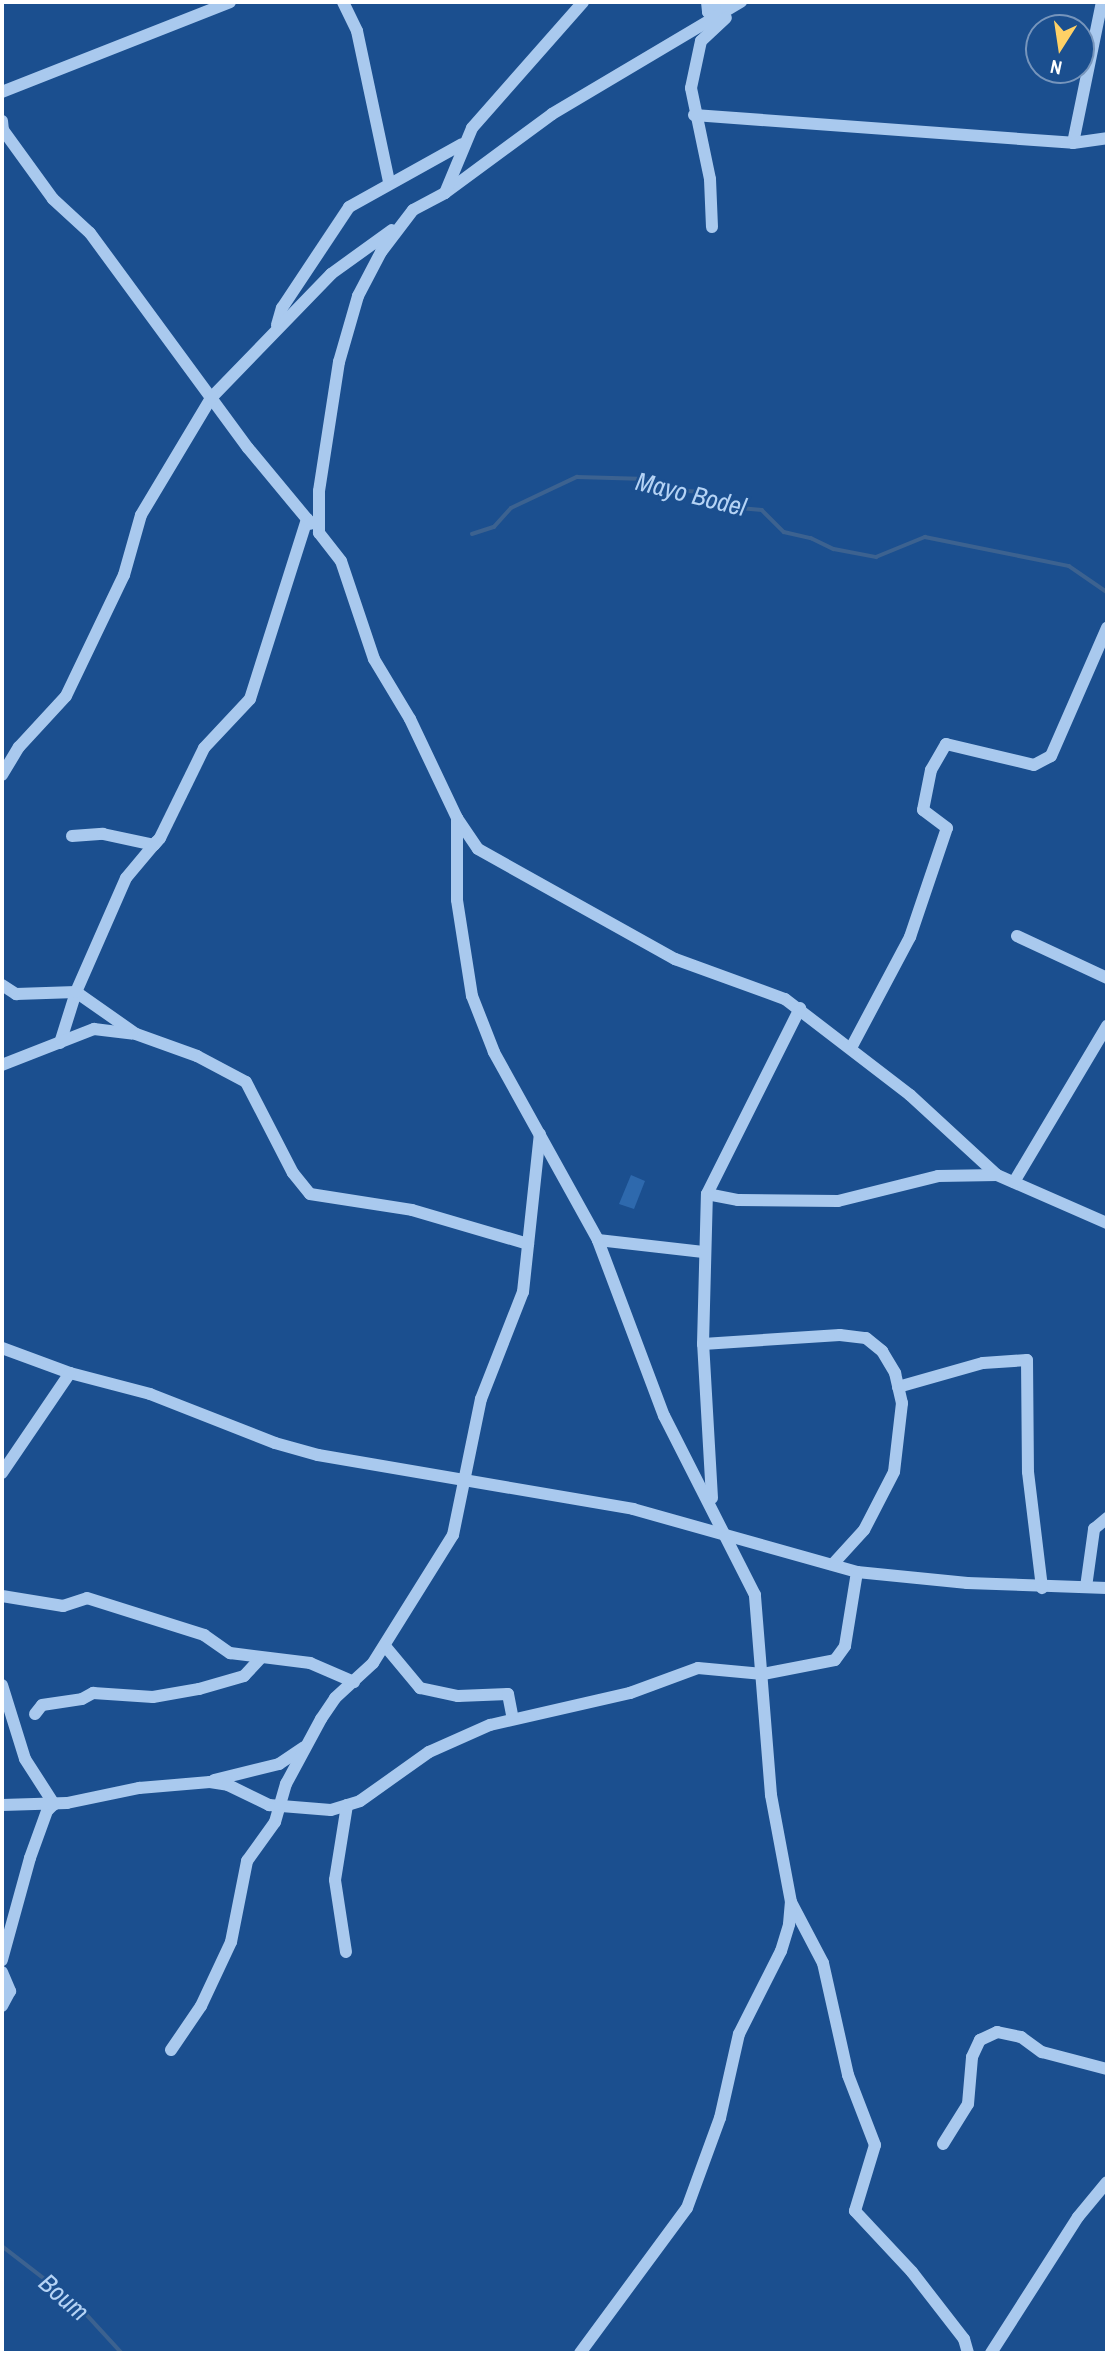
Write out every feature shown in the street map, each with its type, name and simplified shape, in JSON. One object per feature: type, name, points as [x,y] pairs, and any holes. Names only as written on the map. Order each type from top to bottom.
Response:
[{"type":"street","points":[[2,92],[230,2]]},
{"type":"street","points":[[343,2],[357,31],[389,182]]},
{"type":"street","points":[[445,193],[462,144],[583,2]]},
{"type":"street","points":[[707,2],[708,12],[741,2]]},
{"type":"street","points":[[712,227],[708,165],[694,115],[692,76],[701,41],[741,2]]},
{"type":"street","points":[[2,775],[19,747],[66,696],[124,575],[141,515],[211,398],[276,328],[331,274],[398,225],[413,210],[445,193],[551,114],[741,2]]},
{"type":"street","points":[[1073,143],[1102,2]]},
{"type":"street","points":[[694,115],[1073,143],[1107,138]]},
{"type":"street","points":[[2,121],[3,130],[53,199],[90,233],[211,398],[341,561],[373,659],[410,719],[457,818],[478,849],[675,959],[740,980],[800,1008],[851,1048],[997,1175],[1107,1223]]},
{"type":"street","points":[[276,328],[282,308],[349,206],[462,144]]},
{"type":"street","points":[[319,533],[319,491],[339,362],[358,296],[398,225]]},
{"type":"street","points":[[60,1044],[76,992],[126,878],[160,838],[204,748],[250,699],[307,519]]},
{"type":"street","points":[[851,1048],[910,937],[947,828],[923,810],[931,770],[946,744],[1034,765],[1051,756],[1107,628]]},
{"type":"street","points":[[457,818],[457,900],[472,996],[495,1052],[598,1240],[664,1416],[712,1504],[755,1595],[764,1674],[771,1796],[791,1902],[823,1963],[848,2075],[875,2145],[855,2211],[912,2272],[964,2339],[968,2353]]},
{"type":"street","points":[[72,836],[103,834],[154,845],[160,838]]},
{"type":"street","points":[[1017,936],[1107,978]]},
{"type":"street","points":[[2,985],[16,994],[76,992],[136,1034]]},
{"type":"street","points":[[712,1504],[703,1344],[703,1252],[707,1194],[800,1008]]},
{"type":"street","points":[[1014,1182],[1107,1026]]},
{"type":"street","points":[[2,1065],[94,1029],[136,1034],[197,1056],[246,1082],[293,1173],[310,1194],[412,1210],[528,1244]]},
{"type":"street","points":[[171,2050],[201,2006],[231,1942],[240,1879],[275,1822],[279,1805],[307,1745],[335,1698],[354,1682],[385,1646],[401,1612],[453,1535],[467,1483],[469,1448],[481,1399],[523,1292],[540,1134]]},
{"type":"street","points":[[707,1194],[738,1200],[838,1201],[938,1176],[997,1175]]},
{"type":"street","points":[[598,1240],[703,1252]]},
{"type":"street","points":[[703,1344],[840,1335],[866,1338],[882,1351],[898,1387],[901,1438],[894,1472],[864,1530],[834,1564]]},
{"type":"street","points":[[2,1348],[70,1373],[150,1394],[286,1446],[467,1483],[633,1509],[857,1572],[1042,1588],[1107,1588]]},
{"type":"street","points":[[898,1387],[983,1363],[1027,1360],[1028,1472],[1042,1588]]},
{"type":"street","points":[[2,1473],[70,1373]]},
{"type":"street","points":[[1086,1587],[1094,1529],[1107,1518]]},
{"type":"street","points":[[210,1782],[279,1805],[331,1810],[347,1805],[389,1783],[429,1752],[513,1720],[630,1693],[698,1668],[764,1674],[841,1656],[857,1572]]},
{"type":"street","points":[[2,1596],[63,1605],[87,1598],[204,1636],[230,1653],[310,1662],[354,1682]]},
{"type":"street","points":[[385,1646],[420,1688],[458,1696],[508,1694],[513,1720]]},
{"type":"street","points":[[35,1714],[42,1705],[82,1699],[93,1693],[153,1697],[199,1689],[244,1676],[261,1658]]},
{"type":"street","points":[[2,1685],[25,1759],[54,1804]]},
{"type":"street","points":[[2,1805],[54,1804],[139,1788],[210,1782],[279,1764],[307,1745]]},
{"type":"street","points":[[2,1960],[30,1858],[47,1811],[54,1804]]},
{"type":"street","points":[[346,1952],[335,1880],[347,1805]]},
{"type":"street","points":[[580,2353],[687,2208],[720,2118],[739,2034],[781,1951],[791,1902]]},
{"type":"street","points":[[2,1972],[10,1991],[2,2006]]},
{"type":"street","points":[[943,2144],[968,2104],[972,2057],[980,2040],[997,2032],[1021,2037],[1042,2052],[1107,2069]]},
{"type":"street","points":[[991,2353],[1078,2217],[1107,2182]]},
{"type":"shaded area","points":[[631,1175],[645,1181],[634,1209],[619,1204]]},
{"type":"waterway","name":"Mayo Bodel","points":[[472,534],[494,527],[511,508],[577,477],[647,479],[666,489],[702,492],[717,506],[762,510],[784,532],[811,538],[834,549],[876,557],[925,537],[1069,566],[1107,592]]},
{"type":"waterway","name":"Boum","points":[[2,2246],[76,2303],[122,2353]]}]
